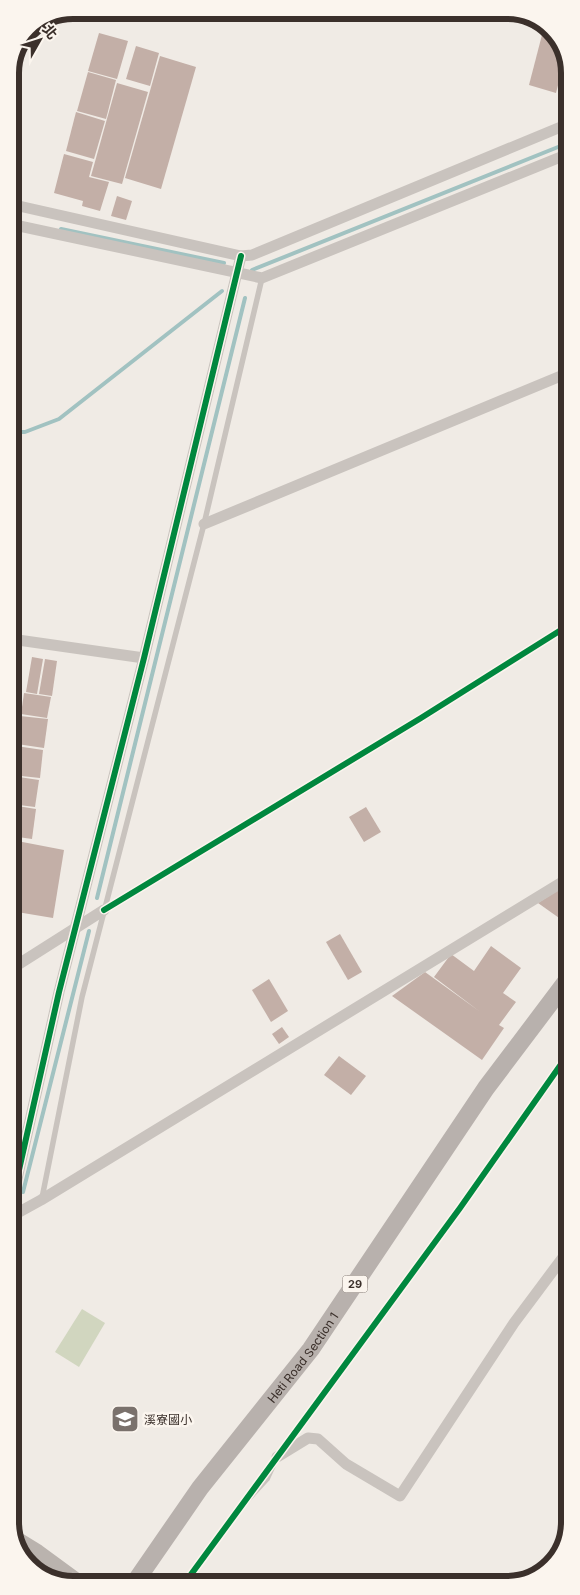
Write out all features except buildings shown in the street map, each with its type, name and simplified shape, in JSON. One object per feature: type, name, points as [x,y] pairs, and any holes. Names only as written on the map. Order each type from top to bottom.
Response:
[{"type":"main road","name":"Heti Road Section 1","points":[[139,1576],[200,1488],[311,1349],[486,1088],[561,989]]},
{"type":"street","points":[[19,206],[241,256],[252,255],[561,127]]},
{"type":"street","points":[[19,226],[262,278],[561,157]]},
{"type":"street","points":[[19,1170],[59,992],[144,658],[241,256]]},
{"type":"street","points":[[204,524],[561,376]]},
{"type":"street","points":[[19,640],[144,658]]},
{"type":"street","points":[[19,1212],[561,883]]},
{"type":"street","points":[[19,964],[104,910]]},
{"type":"street","points":[[277,1457],[308,1438],[318,1439],[346,1464],[400,1496],[514,1323],[561,1260]]},
{"type":"street","points":[[23,1543],[71,1576]]},
{"type":"lane","points":[[42,1200],[82,997],[204,524],[262,278]]},
{"type":"lane","points":[[190,1576],[241,1507],[266,1479],[277,1457]]},
{"type":"green space","points":[[82,1309],[105,1323],[79,1367],[55,1352]]},
{"type":"waterway","points":[[252,270],[561,146]]},
{"type":"waterway","points":[[61,229],[224,263]]},
{"type":"waterway","points":[[19,432],[25,432],[59,419],[222,291]]},
{"type":"waterway","points":[[97,898],[245,298]]},
{"type":"waterway","points":[[23,1192],[89,931]]},
{"type":"cycle path","points":[[19,1170],[59,992],[144,658],[241,256]]},
{"type":"cycle path","points":[[104,910],[421,718],[561,630]]},
{"type":"cycle path","points":[[190,1576],[460,1208],[561,1064]]},
{"type":"place","name":"溪寮國小","points":[[125,1419]]}]
